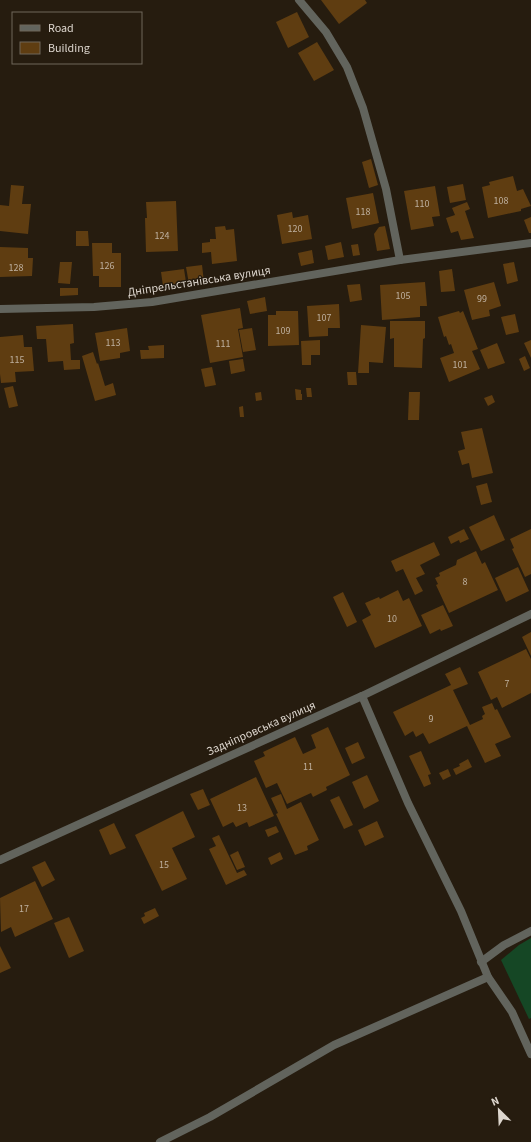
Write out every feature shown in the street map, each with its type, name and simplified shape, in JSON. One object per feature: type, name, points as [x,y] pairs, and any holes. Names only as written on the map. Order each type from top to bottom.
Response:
[{"type":"street","points":[[299,0],[326,32],[344,61],[363,108],[386,189],[400,260]]},
{"type":"street","name":"Дніпрельстанівська вулиця","points":[[0,309],[94,307],[152,302],[400,260],[531,243]]},
{"type":"street","name":"Задніпровська вулиця","points":[[0,860],[362,696],[531,614]]},
{"type":"street","points":[[362,696],[408,803],[461,911],[488,977],[512,1012],[531,1054]]},
{"type":"street","points":[[481,962],[504,945],[531,931]]},
{"type":"street","points":[[160,1142],[210,1117],[334,1045],[488,977]]},
{"type":"green space","points":[[531,938],[531,1018],[529,1019],[501,960],[519,945]]},
{"type":"building","points":[[321,0],[365,0],[367,3],[339,24]]},
{"type":"building","points":[[297,12],[309,37],[288,48],[276,22]]},
{"type":"building","points":[[317,42],[334,70],[314,81],[298,53]]},
{"type":"building","points":[[371,159],[378,185],[369,188],[362,162]]},
{"type":"building","points":[[513,176],[517,191],[523,189],[531,206],[521,209],[521,211],[488,218],[482,187],[490,185],[489,182]]},
{"type":"building","points":[[463,184],[466,200],[450,203],[447,187]]},
{"type":"building","points":[[11,185],[24,186],[22,204],[31,204],[28,234],[0,231],[0,205],[9,206]]},
{"type":"building","points":[[435,186],[440,216],[432,217],[434,226],[411,230],[404,191]]},
{"type":"building","points":[[373,193],[379,223],[352,229],[346,198]]},
{"type":"building","points":[[176,201],[178,251],[146,252],[146,202]]},
{"type":"building","points":[[467,202],[470,209],[465,211],[474,238],[461,240],[458,231],[451,233],[446,218],[455,215],[452,208]]},
{"type":"building","points":[[292,212],[293,218],[308,215],[312,239],[282,244],[277,215]]},
{"type":"building","points":[[531,217],[531,233],[529,233],[524,220]]},
{"type":"building","points":[[225,226],[226,230],[234,229],[237,261],[212,264],[211,252],[202,253],[202,243],[210,242],[210,239],[216,239],[215,227]]},
{"type":"building","points":[[385,226],[390,249],[377,251],[374,234],[379,227]]},
{"type":"building","points":[[76,231],[88,231],[89,246],[76,246]]},
{"type":"building","points":[[341,242],[344,257],[328,260],[325,246]]},
{"type":"building","points":[[92,243],[112,243],[112,253],[121,253],[121,287],[99,287],[99,276],[93,276]]},
{"type":"building","points":[[358,244],[360,255],[353,256],[351,245]]},
{"type":"building","points":[[0,247],[28,248],[28,258],[33,258],[32,276],[0,277]]},
{"type":"building","points":[[312,250],[314,263],[301,266],[298,253]]},
{"type":"building","points":[[60,262],[72,262],[70,284],[58,283]]},
{"type":"building","points":[[514,262],[518,281],[507,284],[503,264]]},
{"type":"building","points":[[202,265],[204,282],[189,284],[186,267]]},
{"type":"building","points":[[184,269],[186,282],[163,286],[161,272]]},
{"type":"building","points":[[452,269],[455,291],[441,292],[439,271]]},
{"type":"building","points":[[425,282],[427,306],[420,306],[420,317],[382,320],[380,285]]},
{"type":"building","points":[[494,282],[501,306],[489,310],[490,316],[472,320],[464,290]]},
{"type":"building","points":[[360,284],[362,300],[350,302],[347,285]]},
{"type":"building","points":[[60,288],[78,288],[78,295],[60,296]]},
{"type":"building","points":[[265,297],[267,311],[250,314],[247,301]]},
{"type":"building","points":[[339,304],[340,328],[328,328],[328,336],[309,337],[307,306]]},
{"type":"building","points":[[240,308],[243,328],[238,329],[243,357],[210,363],[201,315]]},
{"type":"building","points":[[276,311],[298,311],[299,345],[268,346],[268,315],[276,315]]},
{"type":"building","points":[[459,311],[460,313],[463,311],[478,349],[472,351],[480,369],[449,382],[440,358],[454,353],[446,336],[444,337],[438,317]]},
{"type":"building","points":[[515,314],[519,332],[506,335],[501,317]]},
{"type":"building","points":[[390,321],[425,321],[422,368],[394,367],[394,338],[390,339]]},
{"type":"building","points":[[73,324],[74,343],[70,344],[71,360],[80,360],[80,369],[64,370],[63,361],[48,362],[46,339],[37,339],[36,326]]},
{"type":"building","points":[[361,325],[386,327],[383,363],[369,362],[369,373],[358,373]]},
{"type":"building","points":[[127,328],[130,351],[120,353],[120,358],[100,361],[95,333]]},
{"type":"building","points":[[252,328],[256,350],[243,352],[239,330]]},
{"type":"building","points":[[23,335],[24,347],[32,347],[34,371],[15,372],[16,382],[1,383],[0,337]]},
{"type":"building","points":[[320,340],[320,355],[311,355],[311,365],[302,365],[301,341]]},
{"type":"building","points":[[531,340],[531,358],[524,343]]},
{"type":"building","points":[[497,343],[505,363],[488,369],[480,350]]},
{"type":"building","points":[[164,345],[164,358],[141,359],[140,350],[149,350],[148,346]]},
{"type":"building","points":[[93,352],[105,386],[113,383],[116,395],[95,401],[82,356]]},
{"type":"building","points":[[525,356],[530,368],[524,371],[519,359]]},
{"type":"building","points":[[243,359],[245,371],[231,374],[229,361]]},
{"type":"building","points":[[212,367],[216,385],[205,387],[201,369]]},
{"type":"building","points":[[347,372],[356,372],[357,385],[348,385]]},
{"type":"building","points":[[13,386],[18,406],[9,408],[4,388]]},
{"type":"building","points":[[306,388],[311,388],[312,397],[307,397]]},
{"type":"building","points":[[295,389],[301,390],[302,400],[296,400]]},
{"type":"building","points":[[261,392],[262,400],[256,401],[255,393]]},
{"type":"building","points":[[409,392],[420,392],[419,420],[408,420]]},
{"type":"building","points":[[492,395],[495,402],[488,406],[484,398]]},
{"type":"building","points":[[243,406],[244,417],[240,417],[239,407]]},
{"type":"building","points":[[482,428],[493,473],[472,478],[469,463],[462,465],[458,451],[465,449],[461,432]]},
{"type":"building","points":[[487,483],[492,502],[481,505],[476,486]]},
{"type":"building","points":[[494,515],[505,540],[481,551],[469,527]]},
{"type":"building","points":[[464,529],[469,539],[460,543],[459,540],[451,544],[448,537]]},
{"type":"building","points":[[531,529],[531,574],[525,577],[512,549],[514,548],[510,539]]},
{"type":"building","points":[[434,542],[440,555],[420,565],[425,574],[416,578],[423,591],[415,595],[403,569],[396,572],[391,561]]},
{"type":"building","points":[[476,551],[482,564],[485,562],[498,590],[449,613],[436,585],[438,584],[435,578],[440,576],[439,573],[456,565],[457,560]]},
{"type":"building","points":[[518,567],[529,591],[506,602],[495,578]]},
{"type":"building","points":[[398,590],[403,601],[409,598],[422,626],[375,648],[362,620],[371,615],[365,603],[379,597],[380,599]]},
{"type":"building","points":[[343,592],[357,622],[347,627],[333,597]]},
{"type":"building","points":[[443,605],[453,626],[441,631],[440,629],[430,634],[421,615]]},
{"type":"building","points":[[531,632],[531,656],[522,637]]},
{"type":"building","points":[[526,649],[531,659],[531,693],[502,708],[497,697],[491,700],[478,672]]},
{"type":"building","points":[[460,667],[468,684],[453,690],[470,725],[483,719],[482,716],[485,714],[482,707],[492,703],[495,710],[497,709],[511,737],[495,744],[501,756],[485,763],[467,726],[429,744],[423,733],[416,737],[413,731],[405,736],[393,712],[451,685],[445,674]]},
{"type":"building","points":[[328,727],[350,775],[326,787],[327,790],[313,797],[311,793],[287,804],[277,783],[266,788],[254,761],[265,756],[263,752],[295,737],[303,754],[316,748],[311,735]]},
{"type":"building","points":[[358,742],[365,758],[352,764],[345,748]]},
{"type":"building","points":[[421,751],[431,774],[428,775],[431,784],[424,787],[409,756]]},
{"type":"building","points":[[468,759],[472,767],[456,775],[453,769],[460,766],[459,764]]},
{"type":"building","points":[[448,769],[451,776],[443,780],[439,773]]},
{"type":"building","points":[[367,775],[379,801],[364,809],[352,782]]},
{"type":"building","points":[[256,777],[274,816],[249,827],[247,822],[236,827],[233,822],[223,827],[210,799]]},
{"type":"building","points":[[203,789],[210,805],[198,810],[190,794]]},
{"type":"building","points":[[281,794],[287,809],[301,802],[319,840],[307,846],[308,850],[295,855],[276,814],[278,813],[271,798]]},
{"type":"building","points":[[339,796],[353,825],[344,829],[330,800]]},
{"type":"building","points":[[183,811],[195,837],[172,848],[187,879],[162,891],[135,835]]},
{"type":"building","points":[[377,821],[384,837],[365,846],[358,830]]},
{"type":"building","points":[[114,823],[126,848],[110,855],[99,830]]},
{"type":"building","points":[[276,826],[279,832],[268,837],[265,830]]},
{"type":"building","points":[[219,835],[237,873],[244,870],[247,875],[226,885],[209,849],[216,846],[212,838]]},
{"type":"building","points":[[238,851],[245,867],[237,870],[230,855]]},
{"type":"building","points":[[280,852],[283,859],[271,865],[268,858]]},
{"type":"building","points":[[45,861],[55,880],[42,887],[32,867]]},
{"type":"building","points":[[35,881],[53,919],[15,937],[11,927],[1,932],[0,898]]},
{"type":"building","points":[[155,908],[159,916],[144,924],[141,918],[145,916],[144,913]]},
{"type":"building","points":[[69,917],[84,951],[69,958],[54,923]]},
{"type":"building","points":[[0,946],[11,968],[0,973]]}]
